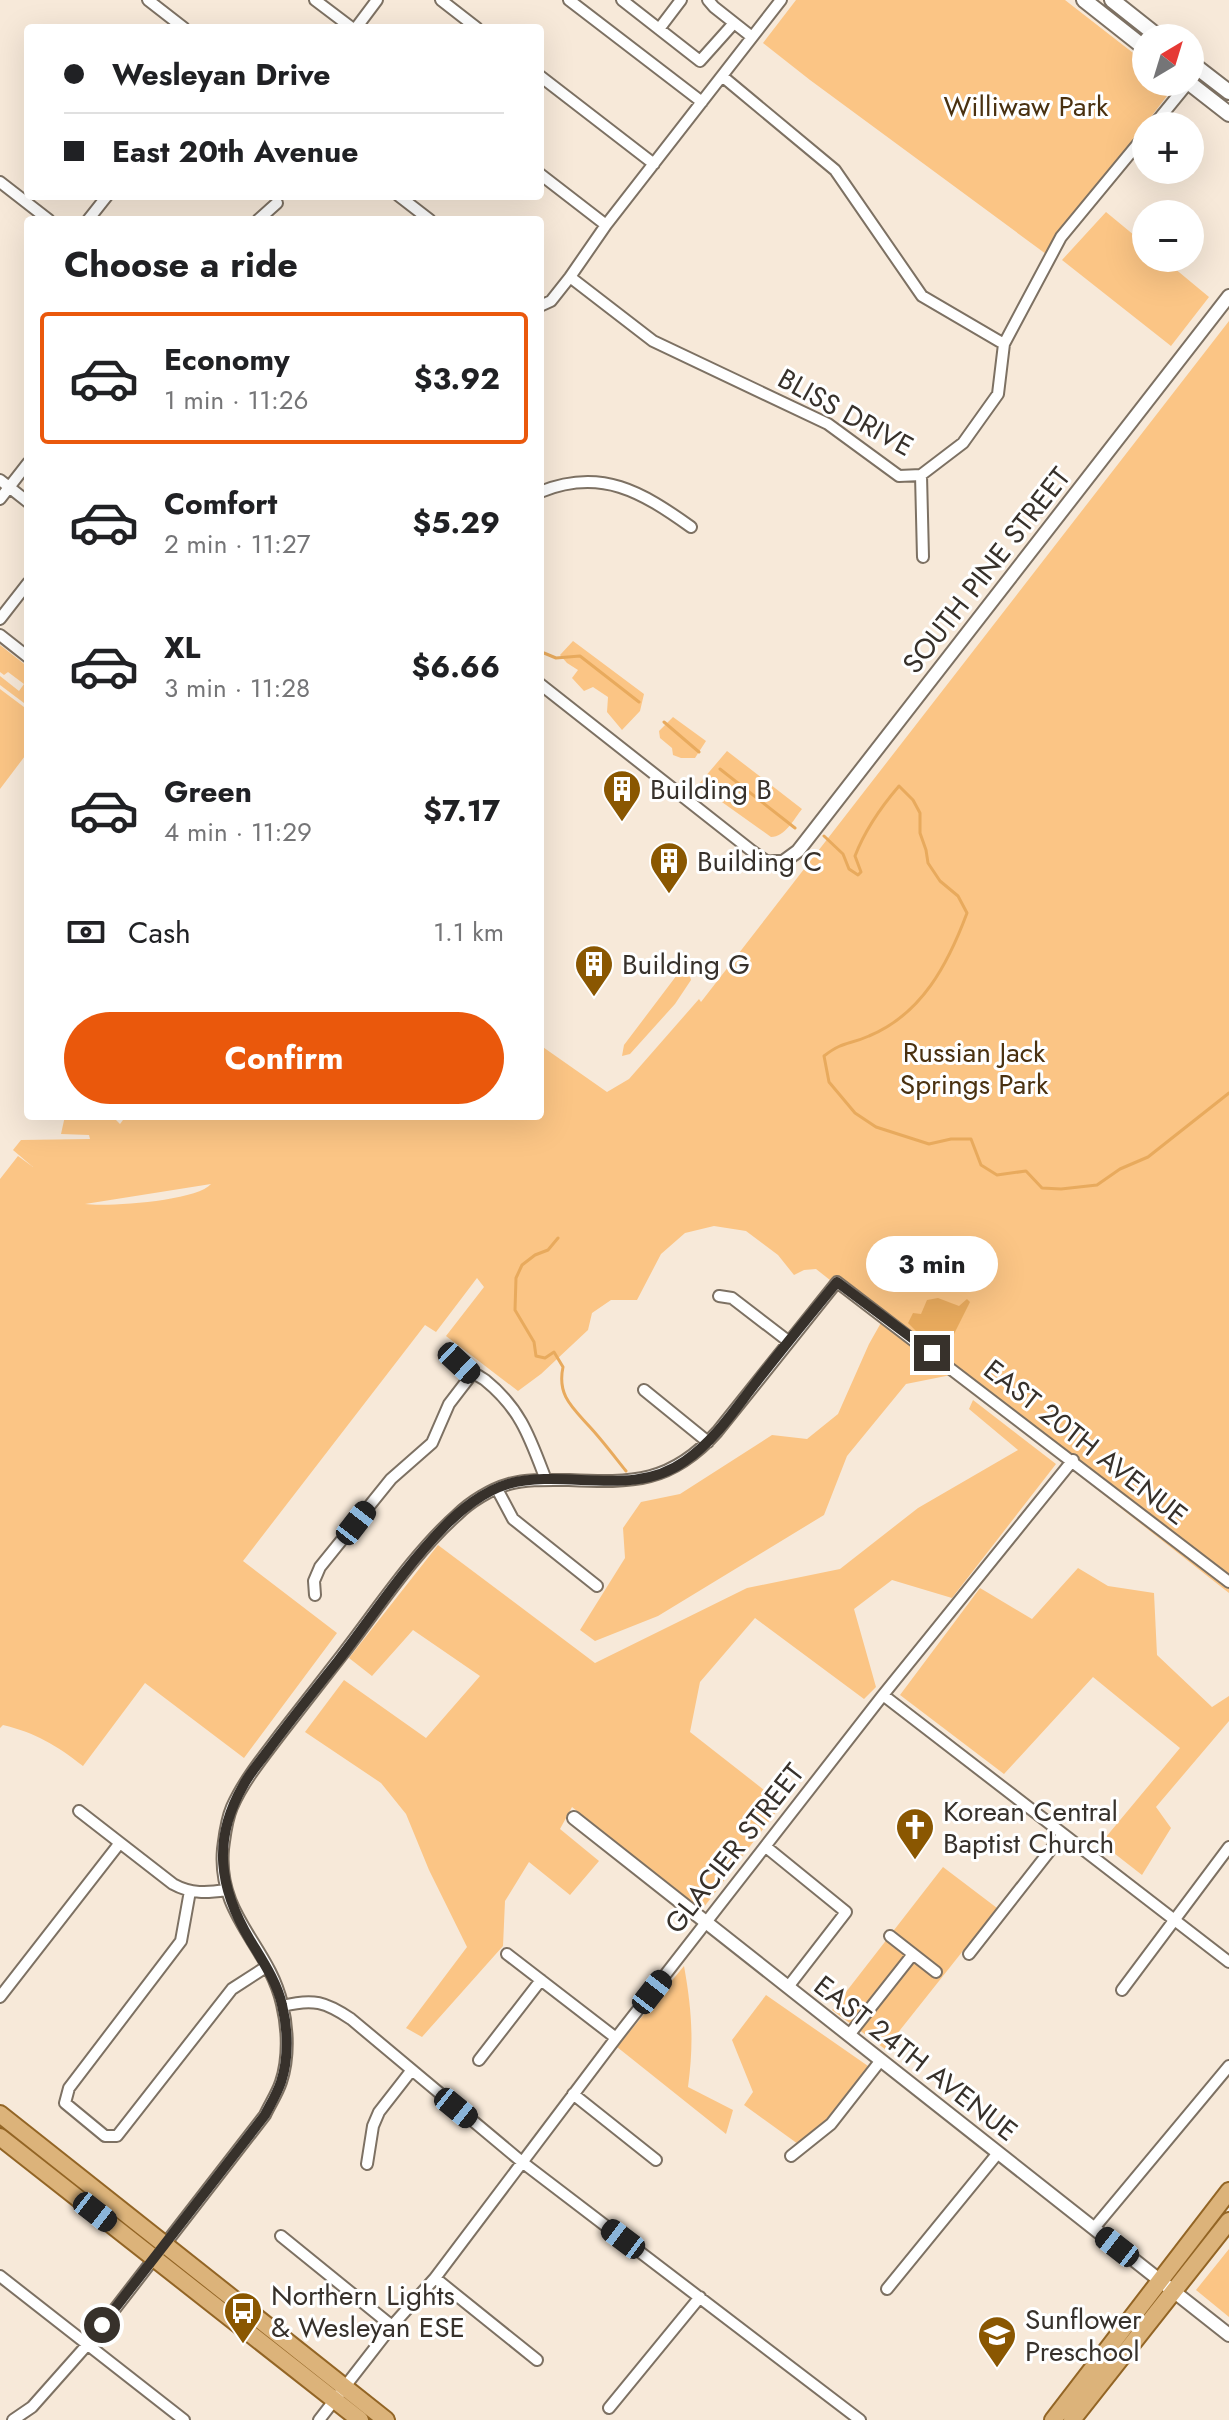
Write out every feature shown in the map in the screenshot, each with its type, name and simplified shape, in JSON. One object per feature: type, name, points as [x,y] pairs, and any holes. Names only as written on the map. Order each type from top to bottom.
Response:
[{"type":"main road","points":[[1084,0],[1132,38]]},
{"type":"main road","points":[[1112,0],[1142,24]]},
{"type":"main road","points":[[1204,82],[1229,92]]},
{"type":"main road","points":[[1204,90],[1229,114]]},
{"type":"main road","points":[[0,2114],[159,2252]]},
{"type":"main road","points":[[0,2137],[159,2252],[340,2394],[386,2420]]},
{"type":"main road","points":[[1053,2420],[1229,2191]]},
{"type":"main road","points":[[1072,2420],[1229,2221]]},
{"type":"main road","points":[[340,2394],[360,2420]]},
{"type":"street","points":[[148,0],[179,24]]},
{"type":"street","points":[[315,0],[348,24]]},
{"type":"street","points":[[357,24],[377,0]]},
{"type":"street","points":[[441,0],[472,24]]},
{"type":"street","points":[[569,0],[702,102]]},
{"type":"street","points":[[622,0],[700,61],[734,23]]},
{"type":"street","points":[[708,0],[752,37]]},
{"type":"street","points":[[544,304],[551,301],[570,277],[606,225],[781,0]]},
{"type":"street","points":[[659,29],[679,1]]},
{"type":"street","points":[[722,76],[835,170],[922,296],[1004,344],[1061,237],[1132,151]]},
{"type":"street","points":[[544,79],[654,164]]},
{"type":"street","points":[[1164,112],[1176,96]]},
{"type":"street","points":[[544,177],[606,225]]},
{"type":"street","points":[[0,182],[44,216]]},
{"type":"street","points":[[91,216],[104,200]]},
{"type":"street","points":[[404,200],[425,216]]},
{"type":"street","points":[[262,216],[277,203]]},
{"type":"street","name":"BLISS DRIVE","points":[[570,277],[653,341],[828,424],[899,476],[921,475],[963,443],[998,394],[1004,344]]},
{"type":"street","name":"SOUTH PINE STREET","points":[[774,862],[783,862],[798,851],[1229,296]]},
{"type":"street","points":[[0,499],[5,484],[24,467]]},
{"type":"street","points":[[921,475],[923,557]]},
{"type":"street","points":[[544,491],[568,483],[602,481],[648,497],[691,527]]},
{"type":"street","points":[[5,484],[24,499]]},
{"type":"street","points":[[0,619],[24,588]]},
{"type":"street","points":[[0,635],[24,654]]},
{"type":"street","points":[[544,687],[752,851],[766,861],[774,862]]},
{"type":"street","name":"EAST 20TH AVENUE","points":[[788,1341],[837,1282],[1229,1582]]},
{"type":"street","points":[[13,2420],[32,2407],[87,2345],[265,2115],[281,2083],[287,2049],[283,2006],[266,1967],[236,1916],[226,1890],[222,1864],[225,1829],[243,1784],[436,1536],[460,1512],[508,1484],[546,1480],[622,1482],[661,1474],[683,1463],[708,1442],[788,1341],[732,1298],[719,1296]]},
{"type":"street","points":[[459,1363],[482,1378],[524,1424],[546,1480]]},
{"type":"street","points":[[315,1595],[314,1581],[320,1567],[391,1479],[432,1443],[449,1404],[472,1374]]},
{"type":"street","points":[[644,1390],[708,1442]]},
{"type":"street","name":"GLACIER STREET","points":[[319,2420],[392,2326],[435,2278],[616,2038],[883,1695],[1073,1460]]},
{"type":"street","points":[[497,1489],[513,1519],[597,1586]]},
{"type":"street","points":[[883,1695],[1229,1962]]},
{"type":"street","points":[[79,1811],[173,1884],[204,1893],[226,1890]]},
{"type":"street","name":"EAST 24TH AVENUE","points":[[574,1818],[1229,2335]]},
{"type":"street","points":[[969,1954],[1063,1834]]},
{"type":"street","points":[[0,1997],[119,1844]]},
{"type":"street","points":[[766,1847],[846,1912],[788,1987]]},
{"type":"street","points":[[1122,1990],[1229,1847]]},
{"type":"street","points":[[190,1891],[181,1941],[69,2088],[65,2103],[105,2136],[117,2136],[232,1989],[266,1967]]},
{"type":"street","points":[[890,1936],[936,1972]]},
{"type":"street","points":[[507,1954],[616,2038]]},
{"type":"street","points":[[849,2035],[913,1954]]},
{"type":"street","points":[[479,2060],[541,1980]]},
{"type":"street","points":[[283,2006],[310,2001],[322,2003],[351,2019],[522,2162],[860,2420]]},
{"type":"street","points":[[791,2156],[831,2124],[881,2060]]},
{"type":"street","points":[[1094,2228],[1229,2066]]},
{"type":"street","points":[[367,2164],[373,2126],[379,2112],[411,2071]]},
{"type":"street","points":[[573,2094],[656,2160]]},
{"type":"street","points":[[887,2289],[998,2153]]},
{"type":"street","points":[[281,2236],[392,2326]]},
{"type":"street","points":[[0,2276],[184,2420]]},
{"type":"street","points":[[435,2278],[537,2360]]},
{"type":"street","points":[[609,2408],[700,2297]]},
{"type":"green space","name":"Williwaw Park","points":[[796,0],[1065,0],[1132,52],[1132,96],[1167,96],[1155,112],[1132,112],[1132,142],[1046,254],[763,43]]},
{"type":"green space","points":[[1106,212],[1132,233],[1132,272],[1179,272],[1209,297],[1171,346],[1062,260]]},
{"type":"green space","name":"Russian Jack Springs Park","points":[[1229,321],[1229,1593],[951,1375],[906,1384],[847,1456],[824,1515],[658,1616],[595,1641],[580,1630],[625,1558],[623,1528],[641,1502],[680,1494],[772,1435],[807,1439],[838,1414],[882,1321],[816,1269],[794,1275],[778,1255],[746,1231],[714,1226],[685,1233],[661,1254],[637,1300],[611,1300],[592,1313],[588,1330],[518,1391],[446,1336],[484,1287],[477,1278],[436,1332],[425,1325],[243,1561],[337,1633],[244,1758],[145,1683],[83,1766],[36,1736],[3,1725],[0,1728],[0,1179],[18,1156],[33,1167],[13,1150],[21,1140],[90,1139],[89,1135],[61,1134],[64,1120],[116,1120],[120,1124],[123,1120],[544,1120],[544,1048],[607,1092],[629,1079],[699,999],[701,1002]],"holes":[[[211,1184],[189,1195],[151,1202],[85,1204]]]},
{"type":"green space","points":[[573,641],[644,694],[640,711],[622,730],[607,712],[608,697],[593,687],[584,691],[572,678],[578,670],[560,655]]},
{"type":"green space","points":[[0,645],[24,664],[24,684],[8,672],[4,675],[0,672]]},
{"type":"green space","points":[[0,676],[19,691],[24,684],[24,703],[0,685]]},
{"type":"green space","points":[[0,689],[24,707],[24,757],[0,789]]},
{"type":"green space","points":[[673,717],[706,741],[695,758],[673,755],[672,748],[660,738],[659,731]]},
{"type":"green space","points":[[727,751],[802,809],[781,834],[771,837],[698,785]]},
{"type":"green space","points":[[686,963],[691,980],[675,1004],[630,1054],[622,1056],[624,1045]]},
{"type":"green space","points":[[973,1400],[1056,1464],[952,1598],[892,1580],[854,1609],[876,1687],[864,1699],[755,1618],[700,1682],[690,1732],[782,1804],[701,1911],[572,1807],[560,1829],[599,1861],[570,1895],[529,1862],[505,1901],[503,1946],[422,2037],[406,2028],[467,1947],[429,1870],[406,1814],[381,1783],[305,1732],[344,1680],[426,1738],[480,1676],[413,1630],[372,1676],[349,1658],[438,1545],[595,1663],[747,1588],[840,1569],[918,1508],[1018,1450],[969,1409]]},
{"type":"green space","points":[[1078,1568],[1108,1586],[1154,1593],[1157,1655],[1212,1707],[1229,1696],[1229,1721],[1156,1807],[1171,1828],[1142,1875],[1101,1843],[1180,1748],[1093,1677],[1004,1774],[900,1695],[980,1588],[1032,1619]]},
{"type":"green space","points":[[943,1867],[997,1908],[885,2049],[832,2010]]},
{"type":"green space","points":[[684,1966],[691,2026],[688,2087],[733,2110],[726,2134],[617,2047]]},
{"type":"green space","points":[[766,1995],[868,2066],[813,2136],[798,2144],[744,2105],[753,2092],[732,2040]]},
{"type":"green space","points":[[1229,2249],[1229,2317],[1196,2290]]},
{"type":"shaded area","points":[[938,1298],[959,1306],[967,1299],[970,1302],[952,1338],[938,1353],[908,1323],[913,1313],[921,1314],[927,1300]]},
{"type":"waterway","points":[[544,653],[556,658],[580,656],[639,702]]},
{"type":"waterway","points":[[664,722],[699,752]]},
{"type":"waterway","points":[[720,769],[795,828]]},
{"type":"waterway","points":[[824,836],[843,854],[849,869],[858,875],[861,872],[855,856],[859,846],[874,819],[899,786],[913,800],[920,813],[920,833],[928,863],[940,881],[958,896],[967,913],[942,969],[918,1001],[888,1026],[841,1045],[824,1056],[829,1082],[855,1113],[876,1127],[929,1144],[971,1139],[981,1165],[997,1175],[1026,1171],[1042,1188],[1061,1189],[1097,1185],[1120,1169],[1148,1157],[1229,1093]]},
{"type":"waterway","points":[[558,1238],[548,1250],[522,1265],[516,1278],[515,1310],[534,1342],[536,1356],[545,1358],[554,1352],[563,1367],[562,1385],[567,1400],[626,1471]]},
{"type":"place","name":"Building B","points":[[622,823]]},
{"type":"place","name":"Building C","points":[[669,895]]},
{"type":"place","name":"Building G","points":[[594,998]]},
{"type":"place","name":"Korean Central Baptist Church","points":[[915,1861]]},
{"type":"place","name":"Northern Lights & Wesleyan ESE","points":[[243,2345]]},
{"type":"place","name":"Sunflower Preschool","points":[[997,2369]]},
{"type":"route","points":[[102,2325],[265,2115],[281,2083],[287,2049],[283,2006],[263,1962],[236,1916],[226,1890],[222,1864],[225,1829],[231,1810],[243,1784],[442,1528],[485,1495],[508,1484],[546,1480],[622,1482],[661,1474],[683,1463],[706,1445],[837,1282],[932,1353]]}]
